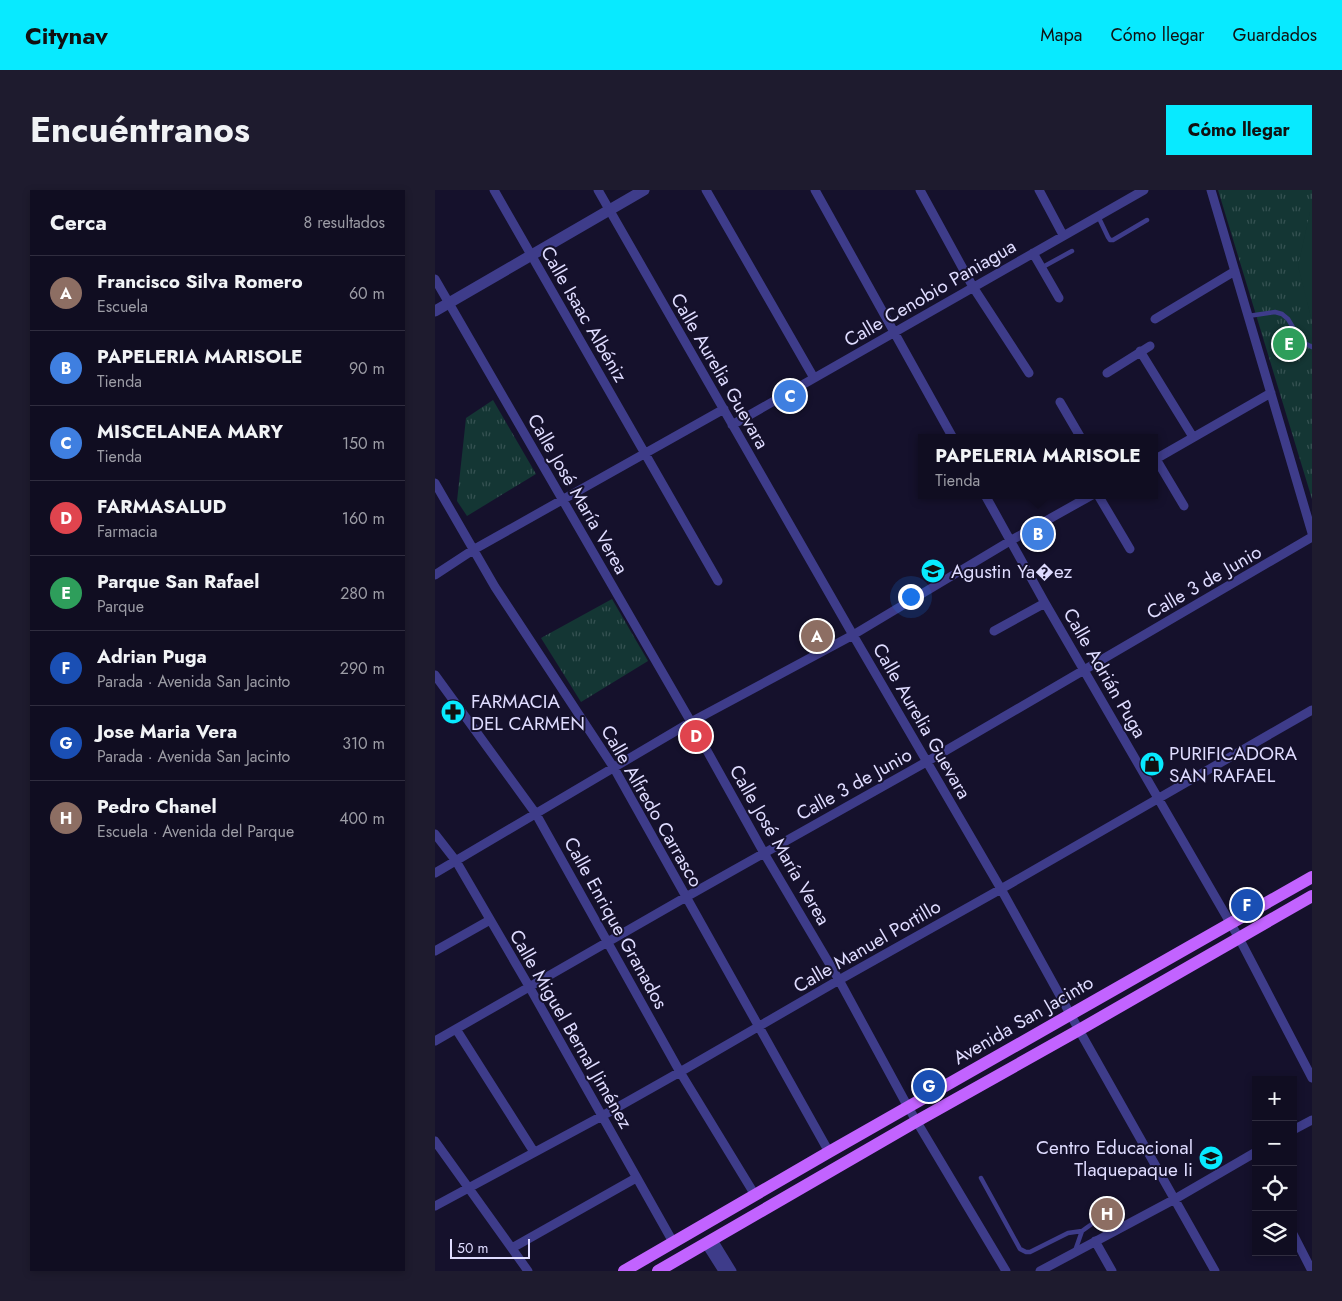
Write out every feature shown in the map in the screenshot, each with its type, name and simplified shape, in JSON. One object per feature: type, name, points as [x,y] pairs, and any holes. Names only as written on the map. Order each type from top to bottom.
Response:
[{"type":"main road","name":"Avenida San Jacinto","points":[[624,1271],[1312,877]]},
{"type":"main road","name":"Avenida San Jacinto","points":[[659,1271],[917,1121],[1312,896]]},
{"type":"street","name":"Calle Isaac Albéniz","points":[[494,190],[718,581]]},
{"type":"street","name":"Calle Aurelia Guevara","points":[[598,190],[1001,889],[1215,1271]]},
{"type":"street","points":[[435,311],[644,190]]},
{"type":"street","points":[[706,190],[814,378]]},
{"type":"street","points":[[815,190],[951,434]]},
{"type":"street","points":[[920,190],[973,287],[1029,373]]},
{"type":"street","points":[[1039,190],[1063,235]]},
{"type":"street","name":"Calle Cenobio Paniagua","points":[[732,425],[1144,190]]},
{"type":"street","points":[[1211,190],[1312,532]]},
{"type":"street","points":[[1033,253],[1059,298]]},
{"type":"street","points":[[1155,319],[1235,271]]},
{"type":"street","name":"Calle José María Verea","points":[[435,279],[691,722],[764,853],[839,980],[908,1107],[1006,1271]]},
{"type":"street","points":[[1107,373],[1149,346]]},
{"type":"street","points":[[1140,351],[1193,438]]},
{"type":"street","points":[[1158,457],[1271,393]]},
{"type":"street","points":[[1061,402],[1079,434]]},
{"type":"street","points":[[435,575],[473,550],[724,410]]},
{"type":"street","points":[[1158,464],[1184,506]]},
{"type":"street","name":"Calle Alfredo Carrasco","points":[[435,483],[495,587],[614,768],[829,1152]]},
{"type":"street","name":"Calle Adrián Puga","points":[[987,499],[1045,603],[1239,938],[1312,1078]]},
{"type":"street","points":[[435,873],[691,722],[853,635],[1084,499]]},
{"type":"street","points":[[1100,499],[1130,550]]},
{"type":"street","name":"Calle 3 de Junio","points":[[435,1041],[927,761],[1312,537]]},
{"type":"street","points":[[994,631],[1045,603]]},
{"type":"street","name":"Calle Enrique Granados","points":[[435,675],[536,814],[680,1072],[755,1195]]},
{"type":"street","name":"Calle Manuel Portillo","points":[[435,1206],[602,1116],[760,1027],[1312,710]]},
{"type":"street","name":"Calle Miguel Bernal Jiménez","points":[[435,834],[456,861],[673,1242]]},
{"type":"street","points":[[435,951],[490,920]]},
{"type":"street","points":[[456,1029],[534,1152]]},
{"type":"street","points":[[1297,1128],[1312,1120]]},
{"type":"street","points":[[435,1141],[528,1271]]},
{"type":"street","points":[[1039,1271],[1252,1157]]},
{"type":"street","points":[[512,1248],[636,1178]]},
{"type":"street","points":[[1095,1241],[1112,1271]]},
{"type":"street","points":[[709,1242],[732,1271]]},
{"type":"street","points":[[1297,1242],[1312,1271]]},
{"type":"street","points":[[719,1257],[723,1271]]},
{"type":"lane","points":[[1098,216],[1110,240],[1147,220]]},
{"type":"lane","points":[[1041,268],[1072,251]]},
{"type":"lane","points":[[1248,316],[1275,312],[1282,314],[1288,319],[1301,341],[1312,348]]},
{"type":"lane","points":[[981,1178],[1020,1249],[1023,1251],[1030,1252],[1068,1233],[1082,1231],[1096,1221],[1120,1228]]},
{"type":"lane","points":[[1075,1252],[1082,1231]]},
{"type":"green space","points":[[1218,190],[1312,190],[1312,499]]},
{"type":"green space","points":[[1312,210],[1312,321],[1298,266]]},
{"type":"green space","points":[[493,400],[536,474],[467,516],[457,501],[466,418]]},
{"type":"green space","points":[[612,599],[648,661],[581,702],[541,638]]},
{"type":"place","name":"Parque San Rafael","points":[[1289,344]]},
{"type":"place","name":"MISCELANEA MARY","points":[[790,396]]},
{"type":"place","name":"PAPELERIA MARISOLE","points":[[1038,534]]},
{"type":"place","name":"Agustin Ya�ez","points":[[933,571]]},
{"type":"place","name":"Francisco Silva Romero","points":[[817,636]]},
{"type":"place","name":"FARMACIA DEL CARMEN","points":[[453,712]]},
{"type":"place","name":"FARMASALUD","points":[[696,736]]},
{"type":"place","name":"PURIFICADORA SAN RAFAEL","points":[[1152,764]]},
{"type":"place","name":"Adrian Puga","points":[[1247,905]]},
{"type":"place","name":"Jose Maria Vera","points":[[929,1086]]},
{"type":"place","name":"Centro Educacional Tlaquepaque Ii","points":[[1211,1158]]},
{"type":"place","name":"Pedro Chanel","points":[[1107,1214]]}]
